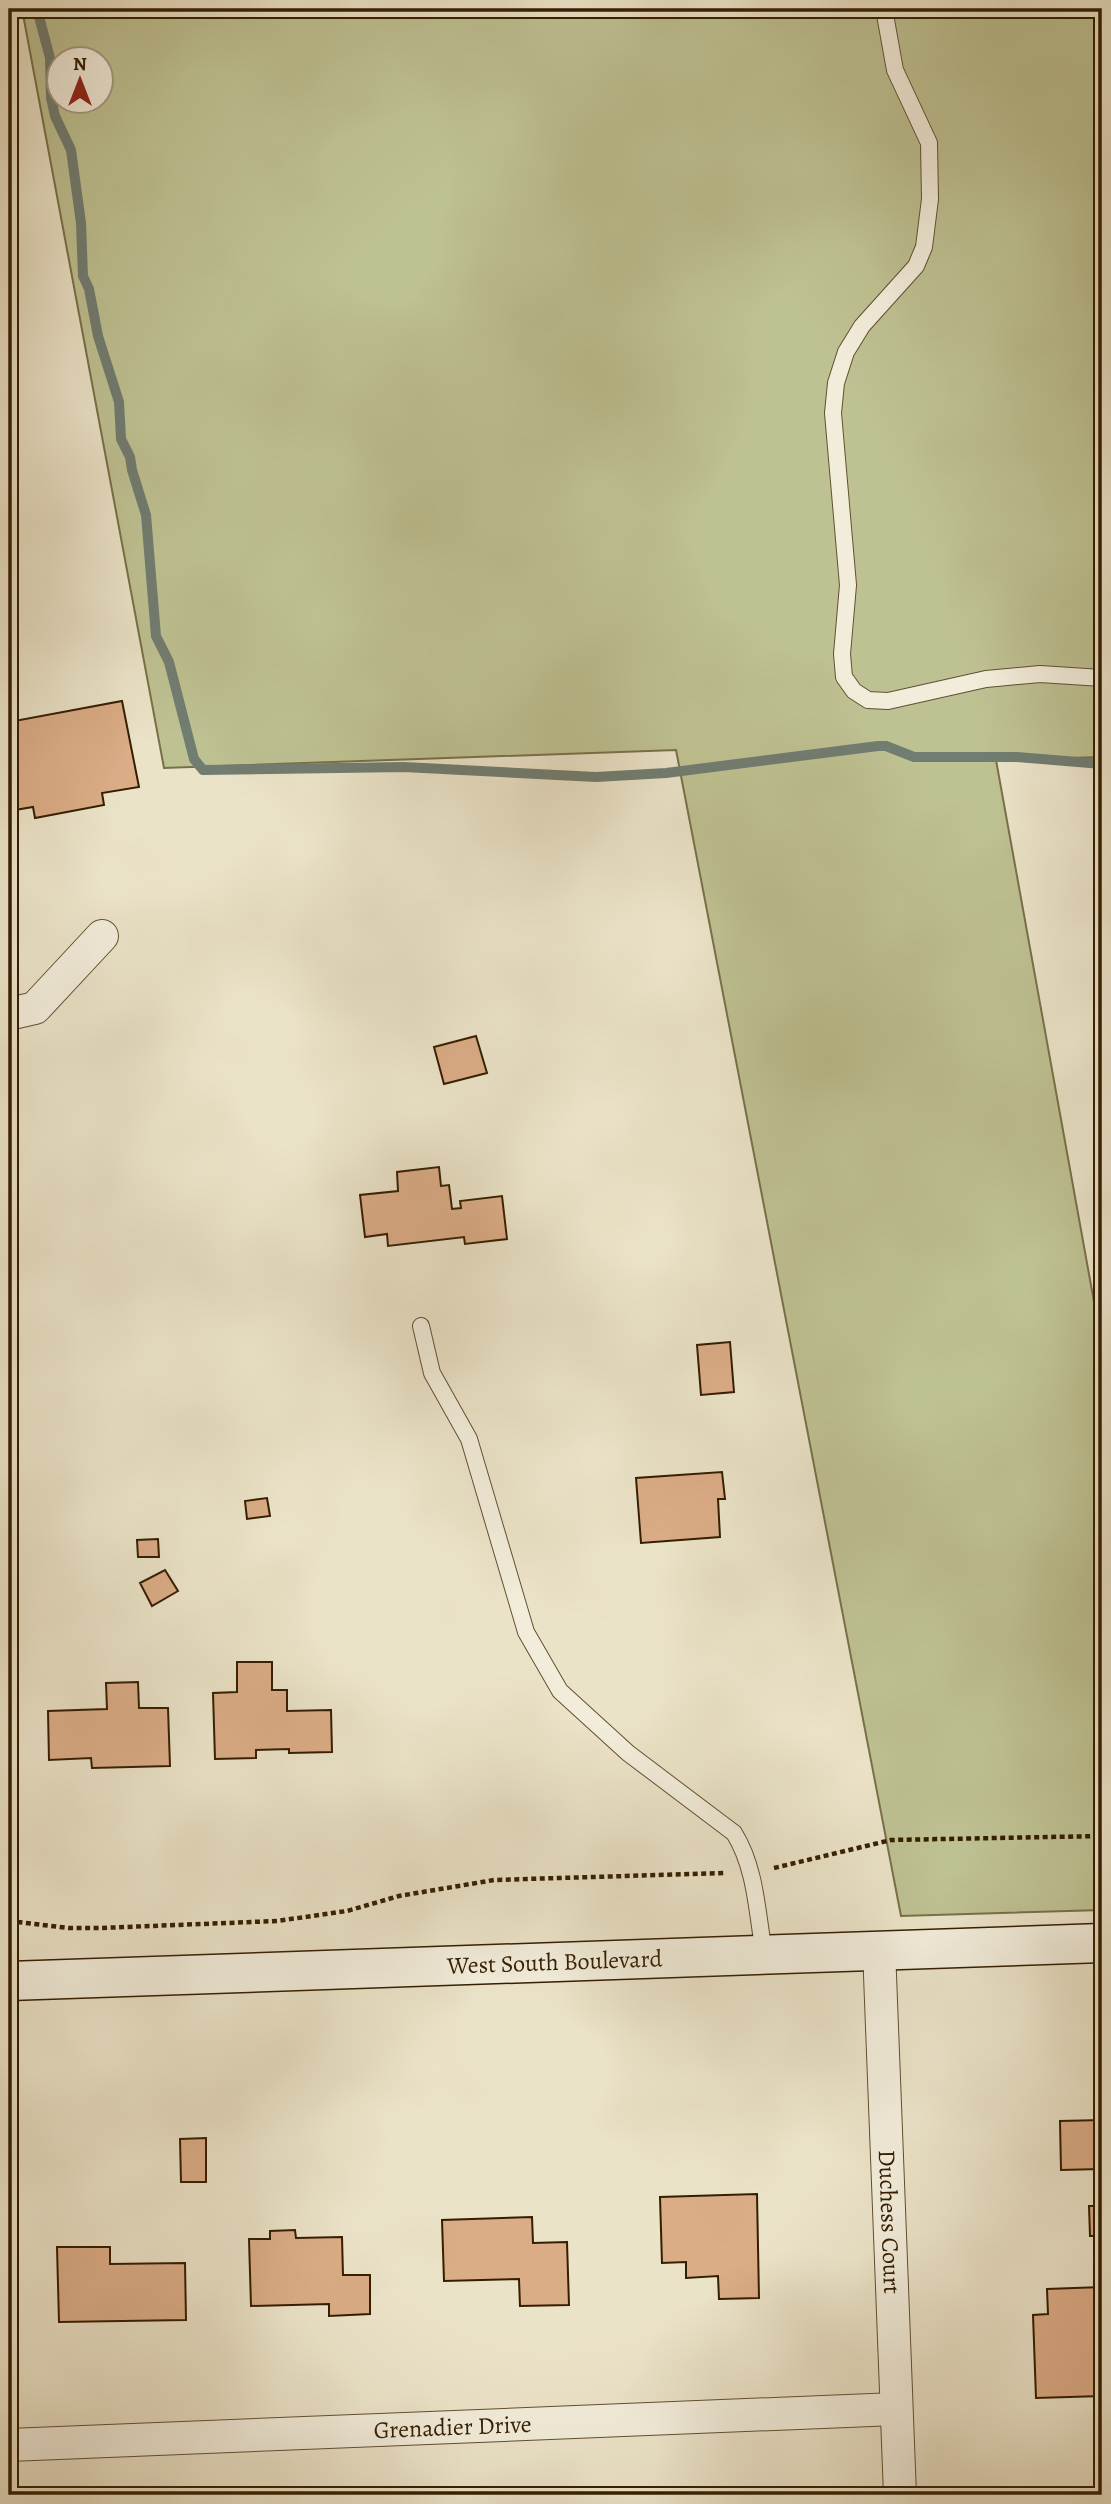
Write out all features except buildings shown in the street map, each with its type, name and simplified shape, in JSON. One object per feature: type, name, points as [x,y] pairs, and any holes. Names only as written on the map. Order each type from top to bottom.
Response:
[{"type":"main road","name":"West South Boulevard","points":[[9,1981],[1102,1942]]},
{"type":"street","points":[[9,1014],[35,1008],[102,936]]},
{"type":"street","name":"Duchess Court","points":[[879,1949],[900,2495]]},
{"type":"street","name":"Grenadier Drive","points":[[9,2445],[896,2409]]},
{"type":"lane","points":[[884,9],[895,71],[929,143],[930,199],[924,247],[916,266],[862,326],[846,352],[836,383],[833,413],[848,585],[842,654],[844,677],[854,691],[868,700],[888,701],[986,679],[1040,674],[1102,678]]},
{"type":"lane","points":[[421,1326],[432,1373],[469,1439],[526,1632],[560,1691],[628,1753],[734,1833],[745,1850],[751,1872],[764,1954]]},
{"type":"path","points":[[9,1921],[69,1928],[100,1928],[277,1920],[347,1911],[399,1896],[494,1880],[751,1872],[891,1840],[1102,1836]]},
{"type":"green space","points":[[22,9],[1102,9],[1102,757],[996,760],[1102,1346],[1102,1910],[901,1916],[676,750],[164,768]]},
{"type":"waterway","points":[[37,9],[50,58],[51,98],[55,116],[71,150],[81,223],[83,276],[89,289],[98,336],[119,402],[121,439],[130,457],[146,515],[156,636],[169,662],[194,759],[203,770],[404,767],[596,777],[666,773],[878,746],[886,746],[914,757],[1017,757],[1102,764]]}]
